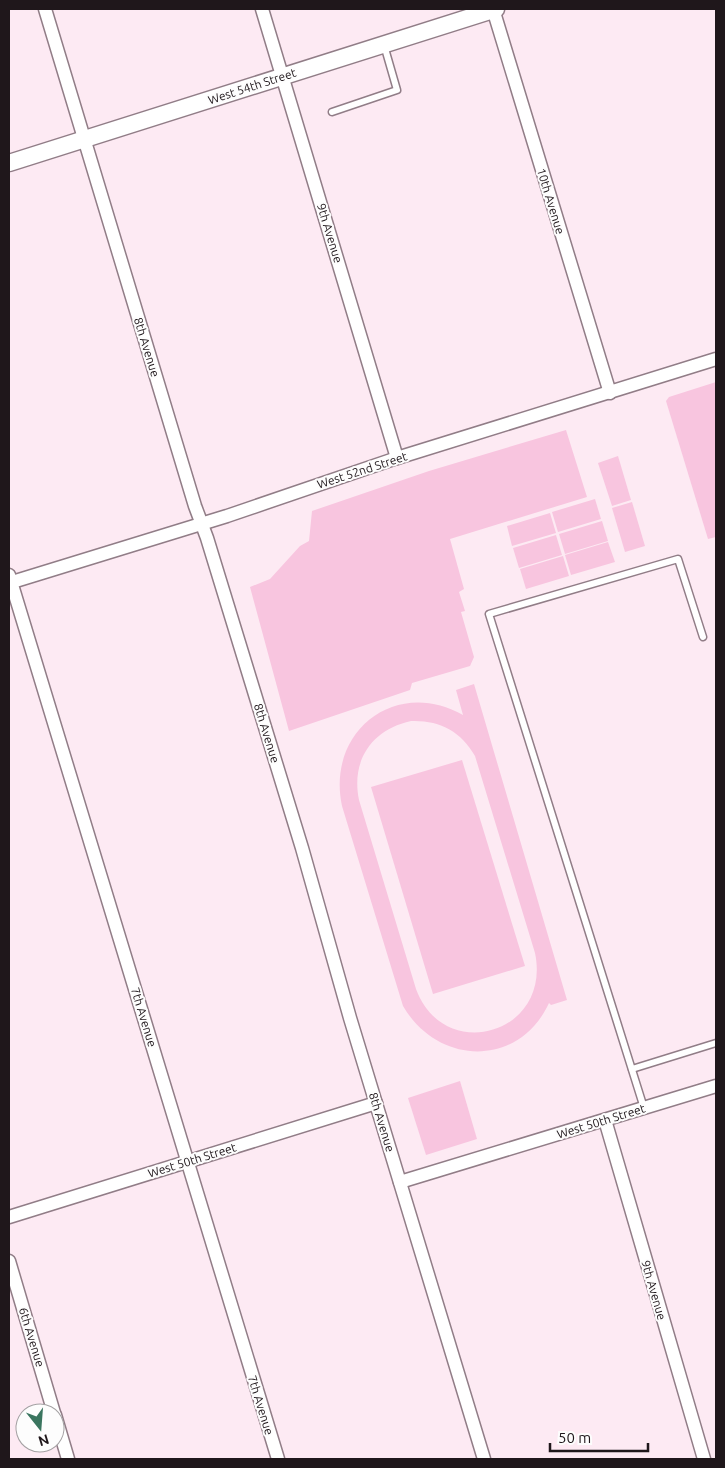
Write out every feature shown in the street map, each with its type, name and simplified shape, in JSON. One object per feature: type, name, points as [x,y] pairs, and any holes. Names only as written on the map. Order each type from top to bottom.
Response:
[{"type":"street","name":"8th Avenue","points":[[45,9],[302,848],[376,1103],[484,1459]]},
{"type":"street","name":"9th Avenue","points":[[262,9],[398,458]]},
{"type":"street","name":"West 54th Street","points":[[9,162],[494,9]]},
{"type":"street","name":"10th Avenue","points":[[494,9],[610,393]]},
{"type":"street","name":"West 52nd Street","points":[[10,580],[202,524],[398,458],[716,360]]},
{"type":"street","name":"7th Avenue","points":[[10,580],[278,1459]]},
{"type":"street","name":"West 50th Street","points":[[400,1182],[716,1086]]},
{"type":"street","name":"West 50th Street","points":[[9,1217],[376,1103]]},
{"type":"street","name":"9th Avenue","points":[[605,1120],[704,1459]]},
{"type":"street","name":"6th Avenue","points":[[9,1261],[52,1403]]},
{"type":"lane","points":[[332,112],[397,90],[384,44]]},
{"type":"lane","points":[[644,1108],[489,614],[678,559],[703,638]]},
{"type":"lane","points":[[632,1069],[716,1043]]},
{"type":"shaded area","points":[[716,382],[716,537],[708,539],[666,401],[669,397]]},
{"type":"shaded area","points":[[566,430],[587,497],[450,539],[464,589],[459,592],[465,611],[461,612],[474,657],[470,666],[412,683],[410,690],[289,731],[250,587],[270,579],[300,546],[309,541],[312,511],[429,471]]},
{"type":"shaded area","points":[[618,456],[631,500],[612,506],[598,463]]},
{"type":"shaded area","points":[[595,499],[601,519],[558,532],[552,512]]},
{"type":"shaded area","points":[[632,502],[645,546],[625,552],[612,508]]},
{"type":"shaded area","points":[[550,513],[556,533],[512,546],[507,526]]},
{"type":"shaded area","points":[[602,521],[608,541],[565,554],[559,534]]},
{"type":"shaded area","points":[[556,535],[562,555],[519,568],[513,548]]},
{"type":"shaded area","points":[[608,542],[615,562],[571,575],[565,555]]},
{"type":"shaded area","points":[[563,556],[569,576],[526,589],[520,569]]},
{"type":"shaded area","points":[[474,684],[567,1000],[551,1005],[549,1003],[536,1024],[518,1039],[499,1048],[478,1051],[457,1049],[436,1040],[418,1026],[403,1006],[342,806],[340,779],[345,755],[356,734],[371,718],[391,707],[414,703],[438,705],[463,715],[456,690]],"holes":[[[411,721],[440,725],[456,734],[475,756],[535,953],[536,981],[528,1003],[512,1020],[492,1030],[470,1032],[449,1027],[430,1013],[416,989],[359,800],[358,772],[361,760],[367,749],[375,740],[397,725]]]},
{"type":"shaded area","points":[[462,760],[525,966],[433,994],[371,787]]},
{"type":"shaded area","points":[[460,1081],[477,1139],[426,1155],[408,1098]]}]
